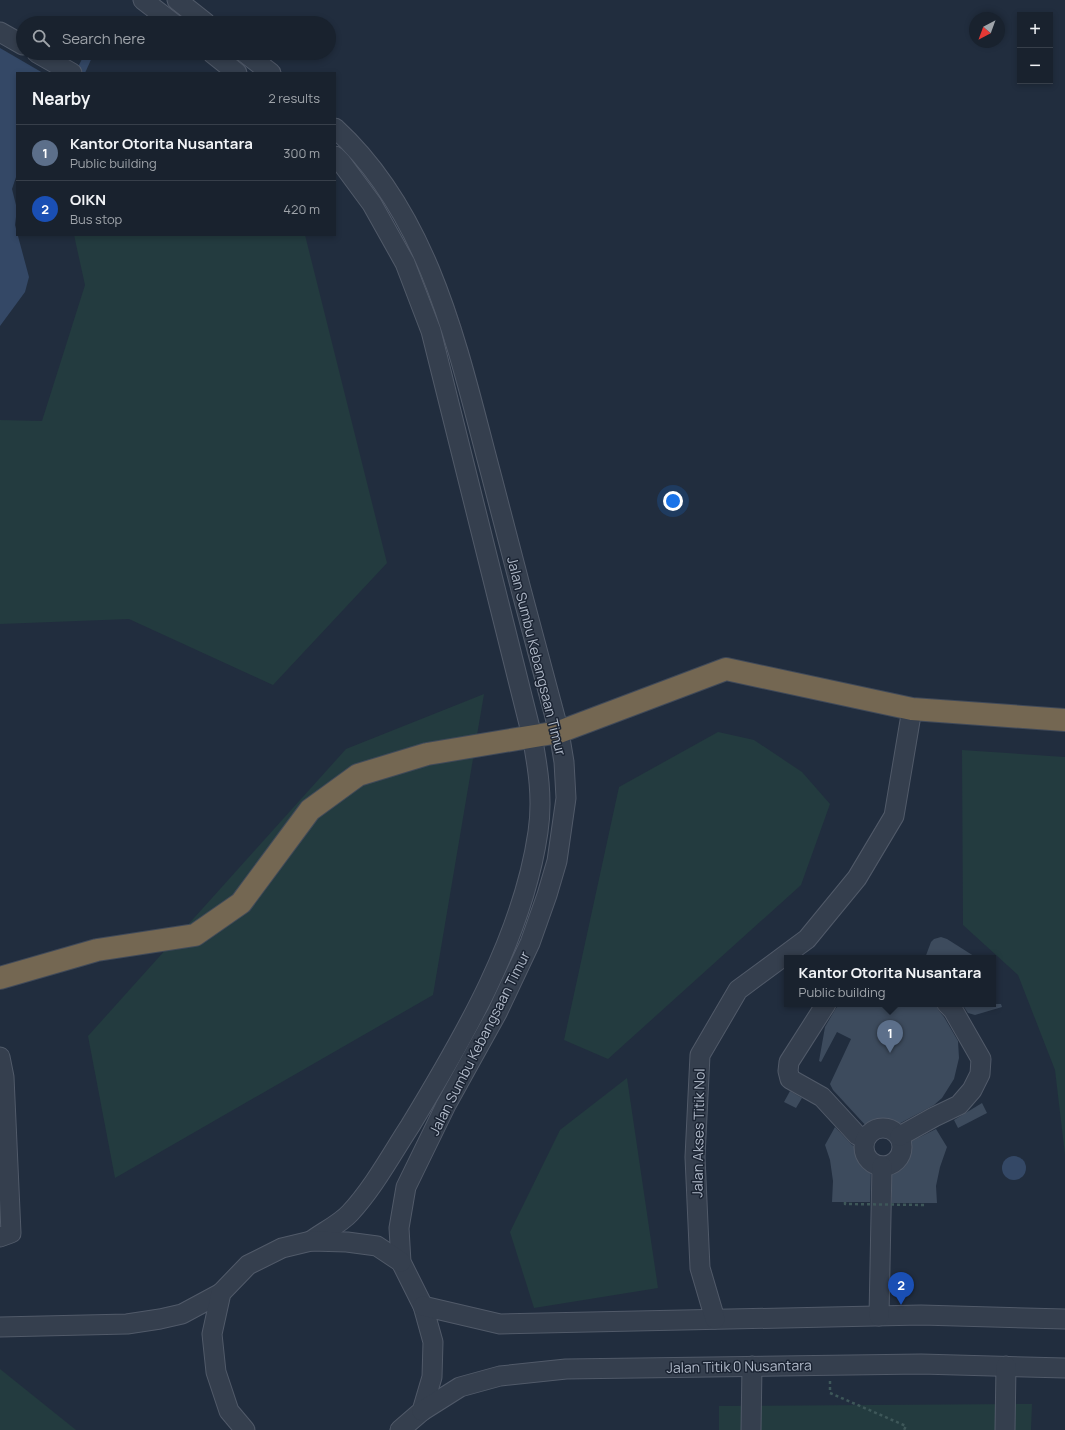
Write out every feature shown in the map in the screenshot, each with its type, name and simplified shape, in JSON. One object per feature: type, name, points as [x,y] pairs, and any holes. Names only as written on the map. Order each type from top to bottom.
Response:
[{"type":"highway","points":[[0,978],[98,950],[195,935],[241,903],[310,810],[358,775],[427,754],[559,732],[726,669],[912,708],[1065,720]]},
{"type":"street","points":[[143,0],[164,16]]},
{"type":"street","points":[[176,0],[197,16]]},
{"type":"street","points":[[0,32],[16,41]]},
{"type":"street","points":[[49,60],[70,72]]},
{"type":"street","points":[[221,60],[237,72]]},
{"type":"street","points":[[254,60],[270,72]]},
{"type":"street","name":"Jalan Sumbu Kebangsaan Timur","points":[[336,129],[357,148],[390,193],[424,254],[451,325],[559,732],[564,762],[566,798],[557,861],[530,943],[497,1013],[446,1105],[406,1187],[400,1228],[401,1262],[423,1306],[433,1342],[432,1377],[422,1412]]},
{"type":"street","name":"Jalan Sumbu Kebangsaan Timur","points":[[221,1293],[248,1265],[282,1248],[311,1240],[350,1214],[379,1175],[428,1095],[472,1016],[510,935],[524,893],[538,832],[541,797],[532,736],[431,331],[405,263],[372,204],[336,157]]},
{"type":"street","name":"Jalan Akses Titik Nol","points":[[786,955],[808,939],[857,878],[894,816],[912,708]]},
{"type":"street","name":"Jalan Akses Titik Nol","points":[[715,1318],[700,1268],[695,1157],[700,1056],[738,990],[784,956]]},
{"type":"street","points":[[824,1007],[789,1062],[788,1071],[790,1079],[822,1097],[856,1135],[865,1139]]},
{"type":"street","points":[[900,1136],[959,1105],[972,1090],[980,1074],[981,1059],[950,1007]]},
{"type":"street","points":[[0,1057],[11,1233],[0,1237]]},
{"type":"street","points":[[882,1127],[892,1129],[900,1136],[903,1146],[900,1157],[892,1164],[882,1166],[873,1164],[866,1157],[864,1148],[865,1139],[872,1131],[882,1127]]},
{"type":"street","points":[[879,1316],[882,1166]]},
{"type":"street","name":"Jalan Sumbu Kebangsaan Timur","points":[[311,1240],[347,1242],[377,1246],[401,1262]]},
{"type":"street","points":[[0,1326],[127,1324],[182,1314],[221,1293]]},
{"type":"street","points":[[221,1293],[212,1334],[216,1372],[229,1411],[245,1430]]},
{"type":"street","points":[[423,1306],[500,1324],[715,1318],[879,1316],[1065,1319]]},
{"type":"street","name":"Jalan Titik 0 Nusantara","points":[[422,1412],[460,1387],[500,1376],[566,1369],[921,1364],[1065,1368]]},
{"type":"street","points":[[751,1430],[752,1366]]},
{"type":"street","points":[[1005,1430],[1006,1366]]},
{"type":"street","points":[[400,1430],[422,1412]]},
{"type":"path","points":[[845,1202],[845,1204],[925,1205],[925,1203]]},
{"type":"path","points":[[830,1365],[830,1393],[906,1426],[904,1430]]},
{"type":"green space","points":[[74,236],[305,236],[387,563],[273,685],[129,619],[0,624],[0,420],[42,421],[85,285]]},
{"type":"green space","points":[[484,694],[433,995],[115,1178],[88,1036],[346,749]]},
{"type":"green space","points":[[718,732],[754,740],[802,772],[830,804],[801,885],[608,1059],[564,1040],[619,787]]},
{"type":"green space","points":[[962,750],[1065,757],[1065,1155],[1055,1070],[1018,975],[963,925]]},
{"type":"green space","points":[[627,1078],[658,1288],[534,1308],[510,1232],[560,1130]]},
{"type":"green space","points":[[0,1369],[76,1430],[0,1430]]},
{"type":"green space","points":[[1032,1404],[1031,1430],[719,1430],[719,1406]]},
{"type":"water","points":[[0,48],[16,57],[16,60],[21,60],[41,72],[16,72],[16,177],[12,189],[16,205],[16,236],[18,236],[29,277],[25,292],[0,326]]},
{"type":"water","points":[[82,60],[91,60],[85,72],[76,72]]},
{"type":"water","points":[[1014,1156],[1023,1159],[1026,1168],[1023,1177],[1014,1180],[1005,1177],[1002,1168],[1005,1159]]},
{"type":"building","points":[[941,937],[947,939],[972,955],[926,955],[931,942],[934,939]]},
{"type":"building","points":[[996,1004],[1001,1004],[1002,1007],[975,1015],[968,1013],[964,1007],[996,1007]]},
{"type":"building","points":[[937,1007],[958,1041],[959,1058],[954,1079],[942,1098],[934,1105],[895,1126],[890,1132],[882,1130],[874,1133],[868,1128],[833,1090],[830,1084],[851,1039],[837,1032],[821,1062],[819,1061],[825,1027],[836,1008]]},
{"type":"building","points":[[790,1091],[802,1098],[796,1108],[784,1102]]},
{"type":"building","points":[[982,1103],[987,1113],[958,1128],[954,1120]]},
{"type":"building","points":[[835,1127],[852,1145],[860,1149],[867,1150],[873,1160],[871,1166],[870,1202],[832,1202],[833,1181],[830,1160],[825,1145]]},
{"type":"building","points":[[936,1129],[947,1147],[940,1167],[936,1186],[937,1203],[892,1203],[892,1161],[898,1155],[900,1147]]},
{"type":"place","name":"Kantor Otorita Nusantara","points":[[890,1053]]},
{"type":"place","name":"OIKN","points":[[901,1305]]}]
